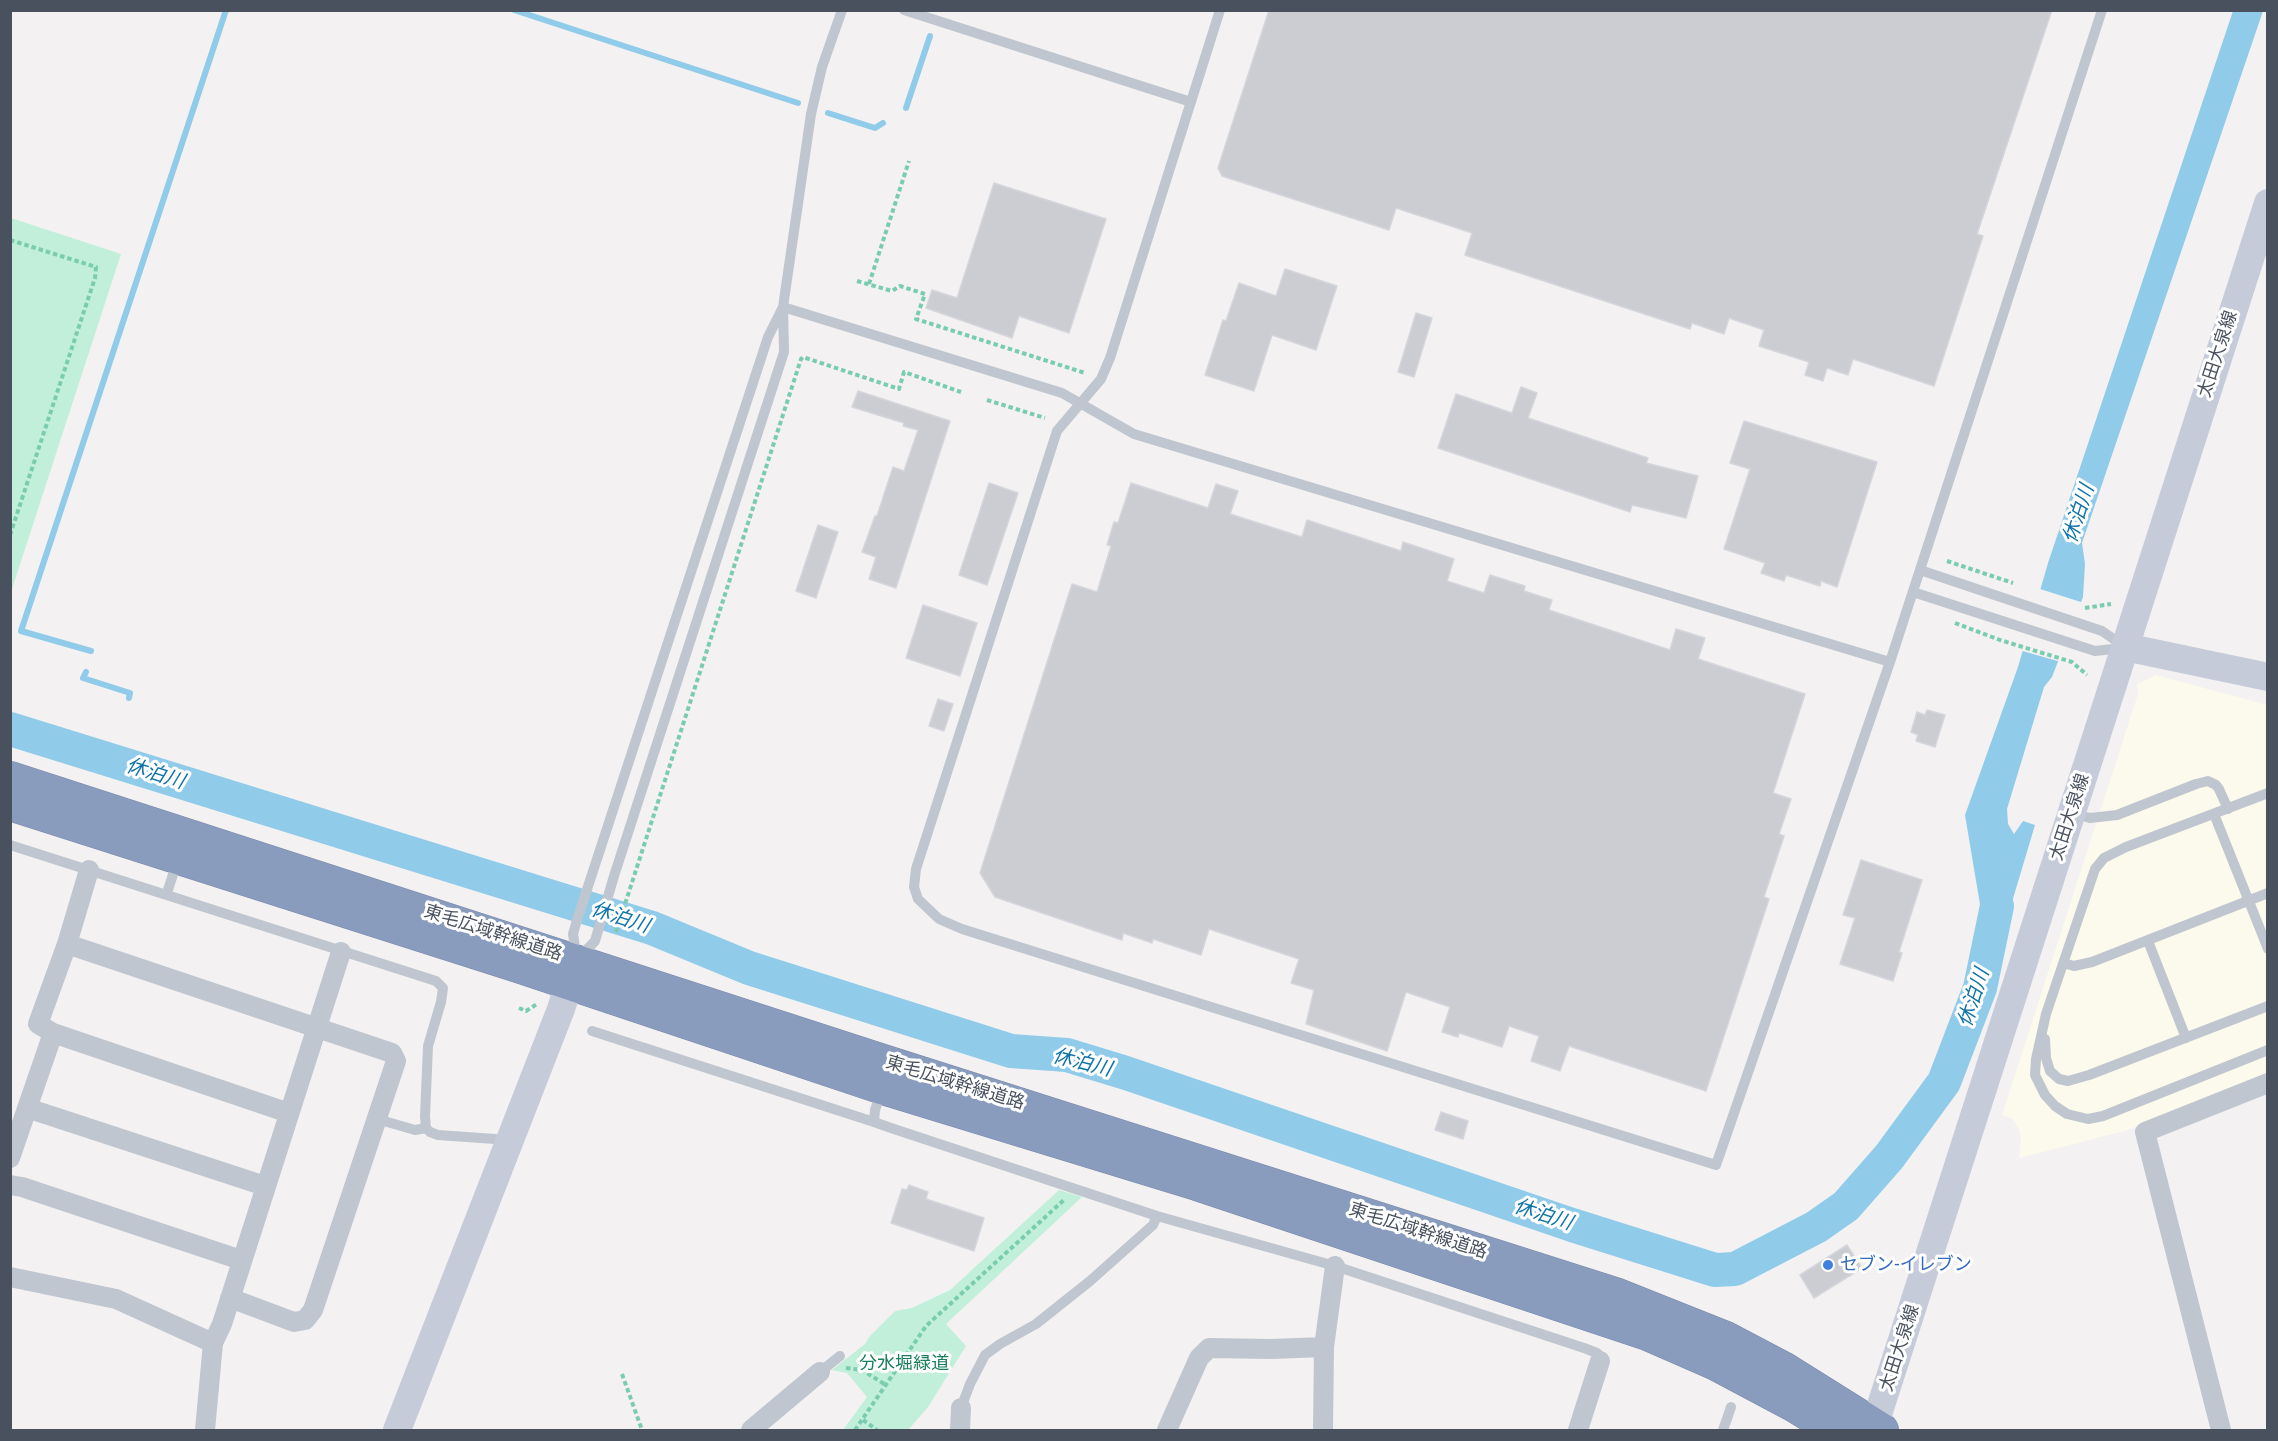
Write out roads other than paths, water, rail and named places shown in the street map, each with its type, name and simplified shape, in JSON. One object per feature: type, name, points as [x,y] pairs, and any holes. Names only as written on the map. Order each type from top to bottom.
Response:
[{"type":"highway","name":"東毛広域幹線道路","points":[[10,778],[573,973],[883,1088],[1208,1187],[1645,1333],[1716,1364],[1795,1406],[1834,1431]]},
{"type":"highway","name":"東毛広域幹線道路","points":[[10,804],[518,966],[573,973],[880,1060],[1618,1295],[1726,1338],[1783,1368],[1876,1429]]},
{"type":"main road","name":"太田大泉線","points":[[1876,1429],[2137,604],[2268,203]]},
{"type":"main road","points":[[2125,647],[2268,677]]},
{"type":"main road","points":[[397,1431],[573,973]]},
{"type":"street","points":[[89,870],[67,944],[38,1024],[53,1033],[289,1113]]},
{"type":"street","points":[[67,944],[392,1053],[396,1061],[313,1310],[305,1320],[294,1322],[230,1298]]},
{"type":"street","points":[[205,1431],[213,1343],[222,1324],[341,952]]},
{"type":"street","points":[[10,1158],[53,1033]]},
{"type":"street","points":[[2221,1431],[2145,1132],[2267,1088]]},
{"type":"street","points":[[27,1108],[265,1186]]},
{"type":"street","points":[[10,1185],[22,1187],[241,1260]]},
{"type":"street","points":[[1323,1431],[1324,1347],[1335,1266]]},
{"type":"street","points":[[10,1277],[116,1299],[213,1343]]},
{"type":"street","points":[[1167,1431],[1199,1358],[1209,1347],[1271,1349],[1324,1347]]},
{"type":"street","points":[[1578,1431],[1600,1361]]},
{"type":"street","points":[[751,1431],[824,1369]]},
{"type":"street","points":[[960,1431],[961,1407]]},
{"type":"lane","points":[[573,973],[595,941],[784,352],[783,307],[811,114],[822,67],[842,10]]},
{"type":"lane","points":[[904,10],[1191,102]]},
{"type":"lane","points":[[1220,10],[1110,358],[1101,379],[1057,431],[916,869],[915,887],[918,899],[939,919],[962,929],[1716,1166],[1890,662],[2102,10]]},
{"type":"lane","points":[[783,307],[1062,393],[1134,434],[1890,662]]},
{"type":"lane","points":[[573,973],[573,934],[577,920],[768,337],[783,307]]},
{"type":"lane","points":[[1920,570],[2026,608],[2102,631],[2125,647]]},
{"type":"lane","points":[[1913,592],[2095,651],[2125,647]]},
{"type":"lane","points":[[2072,813],[2090,818],[2117,814],[2208,781],[2219,789],[2228,808]]},
{"type":"lane","points":[[2268,793],[2126,847],[2104,858],[2095,869],[2046,1014],[2036,1059],[2035,1075],[2039,1085],[2055,1106],[2067,1114],[2088,1119],[2103,1116],[2268,1050]]},
{"type":"lane","points":[[2214,814],[2268,949]]},
{"type":"lane","points":[[10,845],[167,893],[341,952],[436,981],[443,988],[428,1046],[426,1128],[438,1135],[510,1140]]},
{"type":"lane","points":[[167,893],[179,859]]},
{"type":"lane","points":[[2063,963],[2074,966],[2092,963],[2268,893]]},
{"type":"lane","points":[[2148,941],[2186,1038]]},
{"type":"lane","points":[[2044,1026],[2046,1058],[2050,1071],[2059,1079],[2068,1081],[2090,1075],[2268,1006]]},
{"type":"lane","points":[[592,1031],[1157,1216],[1335,1266],[1584,1348],[1597,1353],[1600,1361]]},
{"type":"lane","points":[[874,1122],[875,1110],[883,1088]]},
{"type":"lane","points":[[377,1119],[415,1130],[426,1128]]},
{"type":"lane","points":[[961,1407],[970,1384],[986,1355],[1000,1344],[1036,1324],[1090,1281],[1153,1225],[1157,1216]]},
{"type":"lane","points":[[824,1369],[840,1356]]},
{"type":"lane","points":[[1723,1431],[1731,1407]]},
{"type":"water","points":[[2233,11],[2263,11],[2082,543],[2085,564],[2083,597],[2052,677],[2044,687],[2007,809],[2008,824],[2014,834],[2023,821],[2035,825],[2000,942],[1988,952],[1965,815],[2018,667],[2048,563]]},
{"type":"waterway","points":[[91,651],[21,631],[226,10]]},
{"type":"waterway","points":[[514,10],[798,103]]},
{"type":"waterway","points":[[906,108],[930,36]]},
{"type":"waterway","points":[[828,113],[875,128],[883,123]]},
{"type":"waterway","points":[[86,672],[83,678],[130,693],[129,698]]},
{"type":"waterway","name":"休泊川","points":[[10,729],[652,928],[749,968],[1011,1051],[1067,1055],[1126,1073],[1572,1225],[1715,1270],[1735,1269],[1816,1227],[1846,1206],[1889,1157],[1944,1082],[1980,988],[1997,906]]},
{"type":"place","name":"セブン-イレブン","points":[[1828,1265]]},
{"type":"park label","name":"分水堀緑道","points":[[904,1364]]}]
